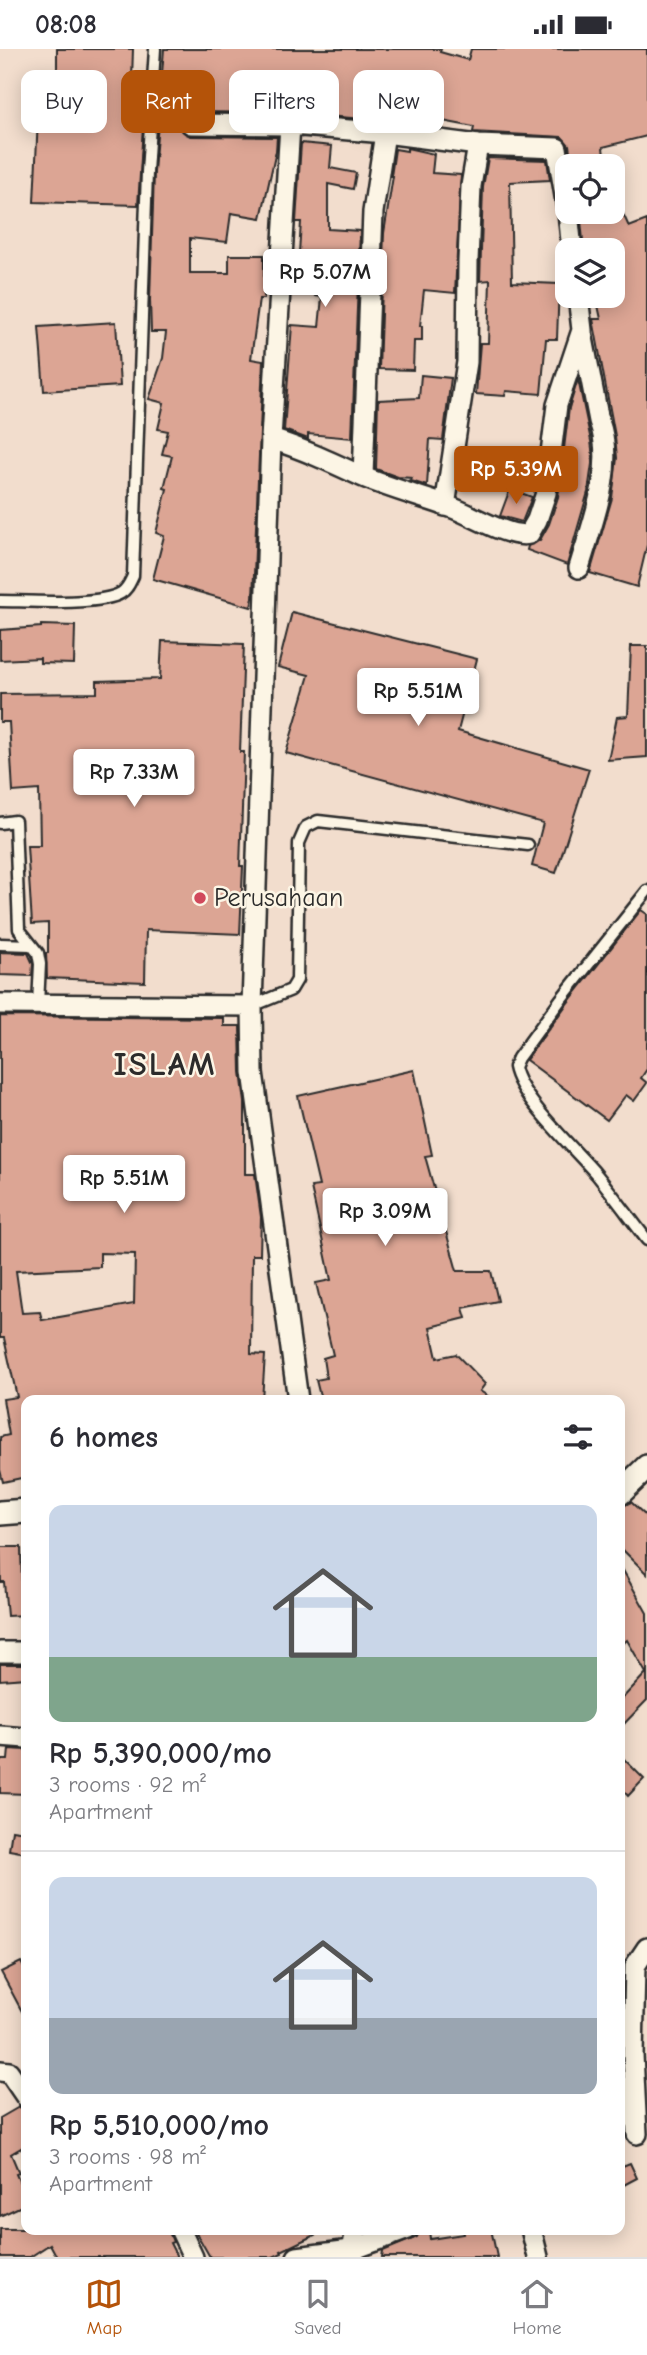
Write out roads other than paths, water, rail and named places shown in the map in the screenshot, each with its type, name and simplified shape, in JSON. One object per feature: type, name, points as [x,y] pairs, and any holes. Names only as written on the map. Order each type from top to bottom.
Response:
[{"type":"street","points":[[290,133],[271,439],[252,1006],[253,1072],[297,1395]]},
{"type":"street","points":[[363,477],[373,212],[385,133],[478,145],[557,149],[558,154]]},
{"type":"street","points":[[445,506],[467,362],[471,199],[478,145]]},
{"type":"street","points":[[579,308],[599,421],[604,433],[605,466],[579,568]]},
{"type":"street","points":[[271,439],[304,450],[363,477],[518,535],[525,535],[532,531],[546,493],[557,405],[582,330]]},
{"type":"street","points":[[0,1003],[252,1006]]},
{"type":"street","points":[[625,1488],[647,1467]]},
{"type":"street","points":[[0,1513],[21,1511]]},
{"type":"street","points":[[0,1652],[21,1652]]},
{"type":"street","points":[[0,1736],[21,1738]]},
{"type":"street","points":[[635,2136],[635,1966],[647,1948]]},
{"type":"street","points":[[0,2071],[9,2072],[21,2090]]},
{"type":"street","points":[[183,2235],[193,2257]]},
{"type":"street","points":[[351,2253],[355,2235]]},
{"type":"street","points":[[297,2257],[351,2253],[394,2235]]},
{"type":"street","points":[[532,2235],[538,2257]]},
{"type":"lane","points":[[0,601],[78,601],[111,597],[128,587],[133,576],[147,172],[155,49]]},
{"type":"lane","points":[[0,823],[15,821],[19,929],[38,953],[38,1004]]},
{"type":"lane","points":[[252,1006],[291,990],[297,980],[299,843],[306,827],[318,821],[528,845]]},
{"type":"lane","points":[[647,891],[561,999],[514,1067],[521,1086],[531,1100],[597,1175],[647,1240]]},
{"type":"lane","points":[[0,944],[31,944]]},
{"type":"place","name":"Perusahaan","points":[[200,898]]},
{"type":"district","name":"ISLAM","points":[[165,1064]]}]
